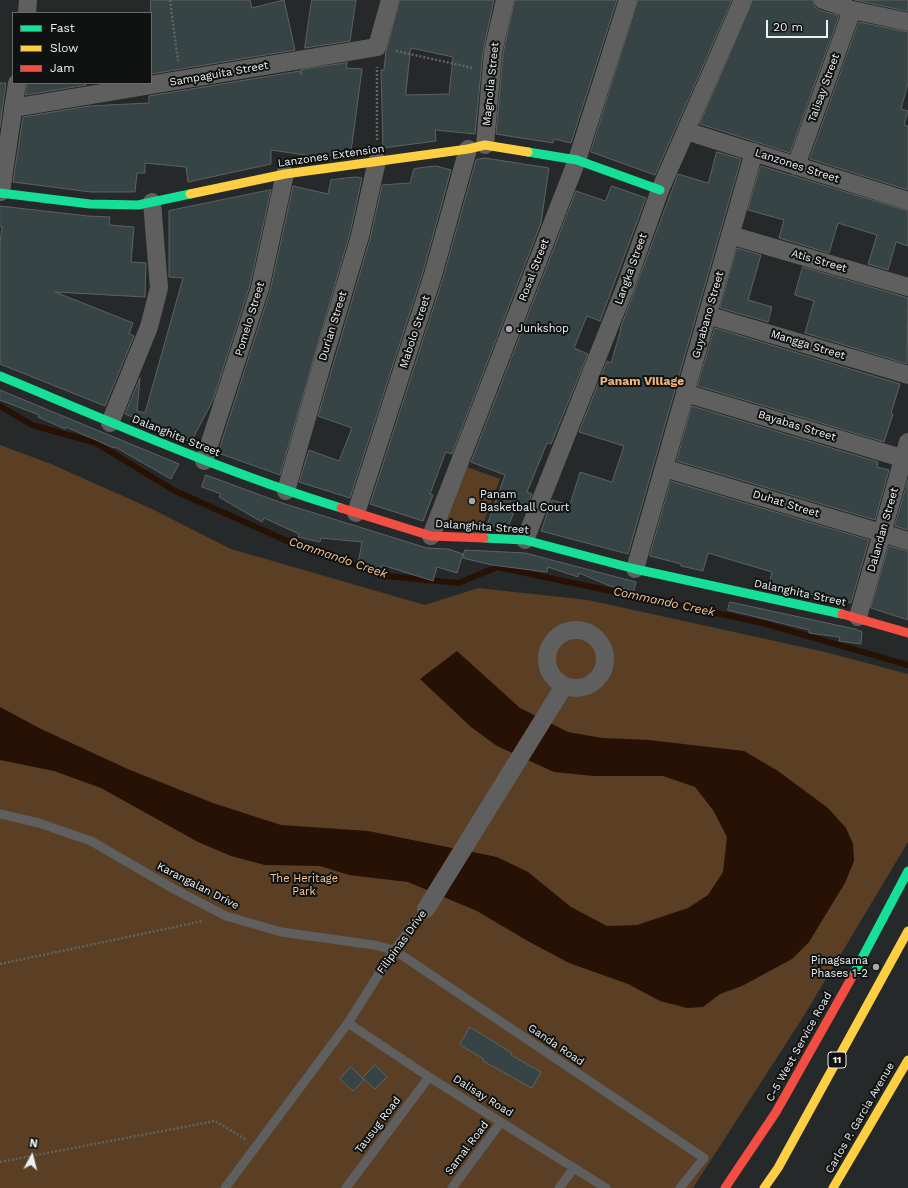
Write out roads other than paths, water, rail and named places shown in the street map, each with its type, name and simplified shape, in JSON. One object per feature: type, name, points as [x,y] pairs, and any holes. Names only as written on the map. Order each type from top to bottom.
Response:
[{"type":"street","name":"Sampaguita Street","points":[[13,108],[377,47],[390,0]]},
{"type":"street","name":"Magnolia Street","points":[[485,145],[493,52],[505,0]]},
{"type":"street","name":"Rosal Street","points":[[431,536],[577,160],[628,0]]},
{"type":"street","name":"Langka Street","points":[[525,540],[626,285],[660,190],[743,0]]},
{"type":"street","points":[[823,0],[852,10],[908,22]]},
{"type":"street","name":"Talisay Street","points":[[796,166],[852,10]]},
{"type":"street","points":[[1,193],[17,84]]},
{"type":"street","name":"Lanzones Street","points":[[686,131],[908,201]]},
{"type":"street","name":"Lanzones Extension","points":[[1,193],[90,204],[138,205],[285,174],[468,149],[485,145],[577,160],[660,190]]},
{"type":"street","name":"Mabolo Street","points":[[356,513],[433,275],[468,149]]},
{"type":"street","name":"Guyabano Street","points":[[635,570],[754,152]]},
{"type":"street","name":"Durian Street","points":[[286,491],[324,354],[360,236],[377,161]]},
{"type":"street","name":"Pomelo Street","points":[[204,461],[260,288],[285,174]]},
{"type":"street","points":[[110,423],[149,327],[159,288],[152,202]]},
{"type":"street","name":"Atis Street","points":[[730,235],[908,287]]},
{"type":"street","name":"Mangga Street","points":[[708,315],[908,375]]},
{"type":"street","name":"Dalanghita Street","points":[[0,376],[204,461],[286,491],[431,536],[525,540],[635,570],[858,617],[908,633]]},
{"type":"street","name":"Bayabas Street","points":[[685,393],[906,454]]},
{"type":"street","name":"Dalandan Street","points":[[858,617],[906,454]]},
{"type":"street","name":"Duhat Street","points":[[664,468],[908,541]]},
{"type":"street","name":"Filipinas Drive","points":[[426,910],[562,690]]},
{"type":"street","name":"C-5 West Service Road","points":[[725,1188],[750,1153],[792,1088],[908,871]]},
{"type":"street","name":"11","points":[[764,1188],[778,1168],[908,932]]},
{"type":"street","name":"Carlos P. Garcia Avenue","points":[[833,1188],[908,1060]]},
{"type":"lane","name":"Karangalan Drive","points":[[0,814],[39,823],[91,841],[172,888],[226,916],[281,932],[374,945],[394,950]]},
{"type":"lane","name":"Filipinas Drive","points":[[225,1188],[348,1022],[394,950],[426,910]]},
{"type":"lane","name":"Ganda Road","points":[[394,950],[704,1158],[680,1188]]},
{"type":"lane","name":"Dalisay Road","points":[[348,1022],[429,1077],[606,1188]]},
{"type":"lane","name":"Tausug Road","points":[[346,1188],[429,1077]]},
{"type":"lane","name":"Samal Road","points":[[452,1188],[501,1122]]},
{"type":"lane","points":[[559,1188],[574,1168]]},
{"type":"waterway","name":"Commando Creek","points":[[0,406],[32,425],[96,443],[175,491],[294,544],[386,576],[459,583],[497,567],[763,623],[908,665]]},
{"type":"place","name":"Junkshop","points":[[509,329]]},
{"type":"place","name":"Panam Basketball Court","points":[[472,501]]},
{"type":"place","name":"Pinagsama Phases 1-2","points":[[876,967]]},
{"type":"district","name":"Panam Village","points":[[642,381]]},
{"type":"park label","name":"The Heritage Park","points":[[304,885]]}]
